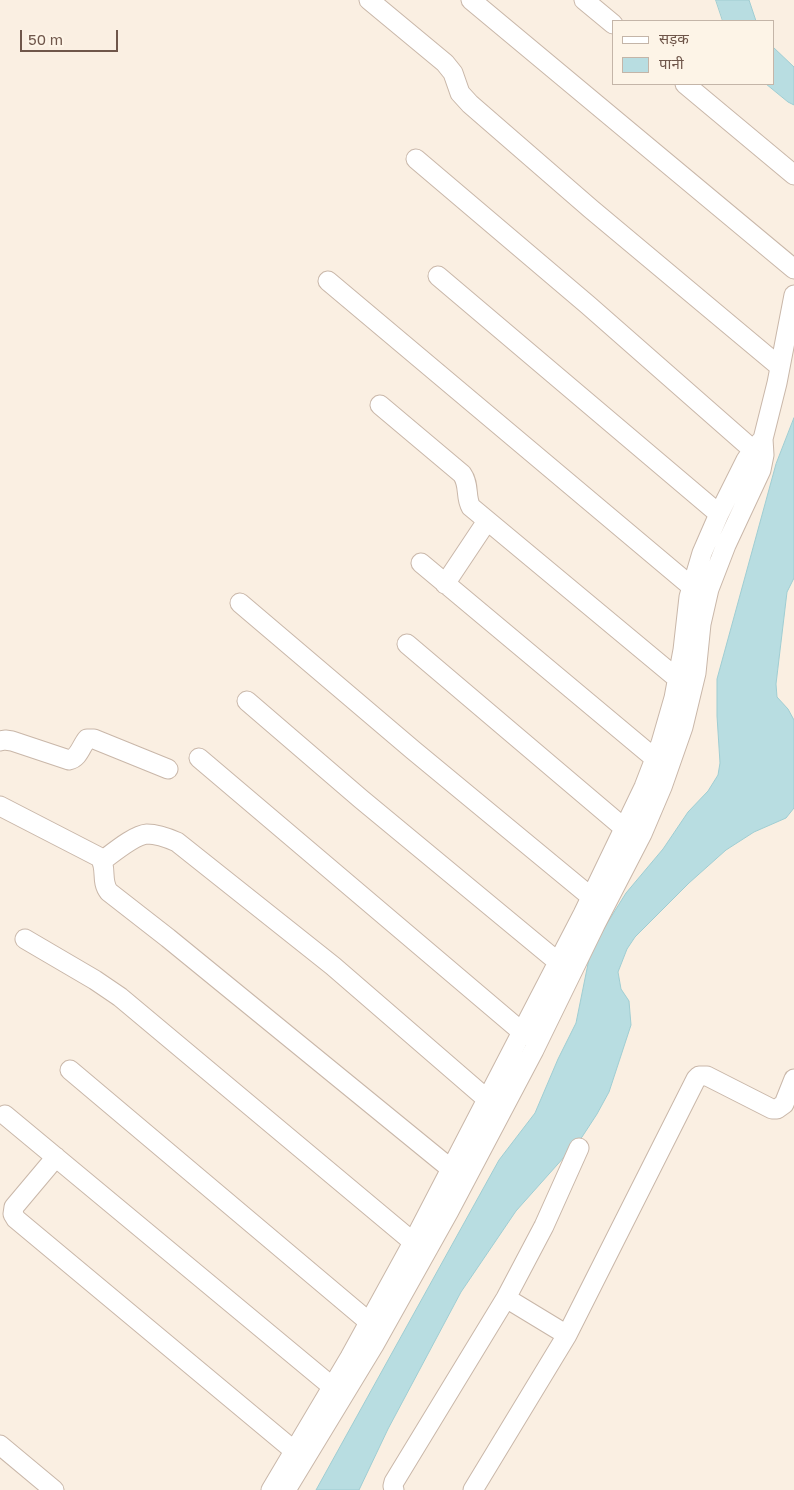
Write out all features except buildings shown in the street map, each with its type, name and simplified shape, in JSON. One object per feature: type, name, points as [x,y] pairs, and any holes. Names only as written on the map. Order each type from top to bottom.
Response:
[{"type":"street","points":[[369,0],[445,63],[453,73],[460,93],[470,104],[591,209],[780,367]]},
{"type":"street","points":[[470,0],[794,269]]},
{"type":"street","points":[[584,0],[612,23]]},
{"type":"street","points":[[686,85],[794,175]]},
{"type":"street","points":[[416,159],[588,305],[758,444],[764,455],[761,470],[726,545],[709,589],[701,624],[696,673],[685,685]]},
{"type":"street","points":[[438,276],[719,514]]},
{"type":"street","points":[[328,281],[692,587]]},
{"type":"street","points":[[271,1490],[300,1455],[338,1392],[374,1345],[445,1219],[494,1106],[522,1032],[591,897],[644,787],[661,764],[683,727],[689,597],[702,553],[719,514],[746,460],[758,444],[780,367],[794,295]]},
{"type":"street","points":[[380,405],[462,474],[466,480],[468,503],[471,507],[685,685]]},
{"type":"street","points":[[445,584],[487,521]]},
{"type":"street","points":[[420,563],[661,764]]},
{"type":"street","points":[[240,603],[413,750],[591,897]]},
{"type":"street","points":[[407,644],[624,828]]},
{"type":"street","points":[[247,701],[361,799],[558,962]]},
{"type":"street","points":[[0,741],[12,741],[69,760],[76,756],[87,739],[94,739],[168,769]]},
{"type":"street","points":[[199,758],[522,1032]]},
{"type":"street","points":[[338,1392],[369,1322],[451,1169],[534,1050],[642,834],[661,764]]},
{"type":"street","points":[[0,806],[93,852],[102,860],[104,882],[109,892],[451,1169]]},
{"type":"street","points":[[102,860],[133,839],[145,834],[160,836],[178,842],[332,966],[494,1106]]},
{"type":"street","points":[[25,939],[87,975],[120,997],[413,1242]]},
{"type":"street","points":[[70,1070],[369,1322]]},
{"type":"street","points":[[473,1490],[567,1335],[699,1076],[707,1076],[772,1109],[777,1109],[784,1104],[794,1079]]},
{"type":"street","points":[[5,1115],[338,1392]]},
{"type":"street","points":[[394,1490],[394,1482],[506,1298],[544,1226],[579,1148]]},
{"type":"street","points":[[56,1157],[14,1207],[13,1214],[16,1219],[300,1455]]},
{"type":"street","points":[[506,1298],[567,1335]]},
{"type":"street","points":[[0,1445],[54,1490]]},
{"type":"street","points":[[286,1490],[300,1455]]},
{"type":"water","points":[[716,0],[749,0],[756,20],[723,20]]},
{"type":"water","points":[[774,48],[794,67],[794,105],[767,85],[774,85]]},
{"type":"water","points":[[794,418],[794,578],[787,592],[776,684],[777,697],[788,709],[794,720],[794,808],[786,818],[754,832],[726,850],[689,883],[635,937],[627,949],[618,972],[621,989],[629,1001],[631,1025],[609,1092],[597,1114],[582,1137],[516,1211],[461,1292],[388,1429],[359,1490],[316,1490],[499,1160],[535,1113],[576,1023],[591,949],[626,893],[663,849],[688,812],[708,791],[718,775],[720,763],[717,679],[776,464]]}]
